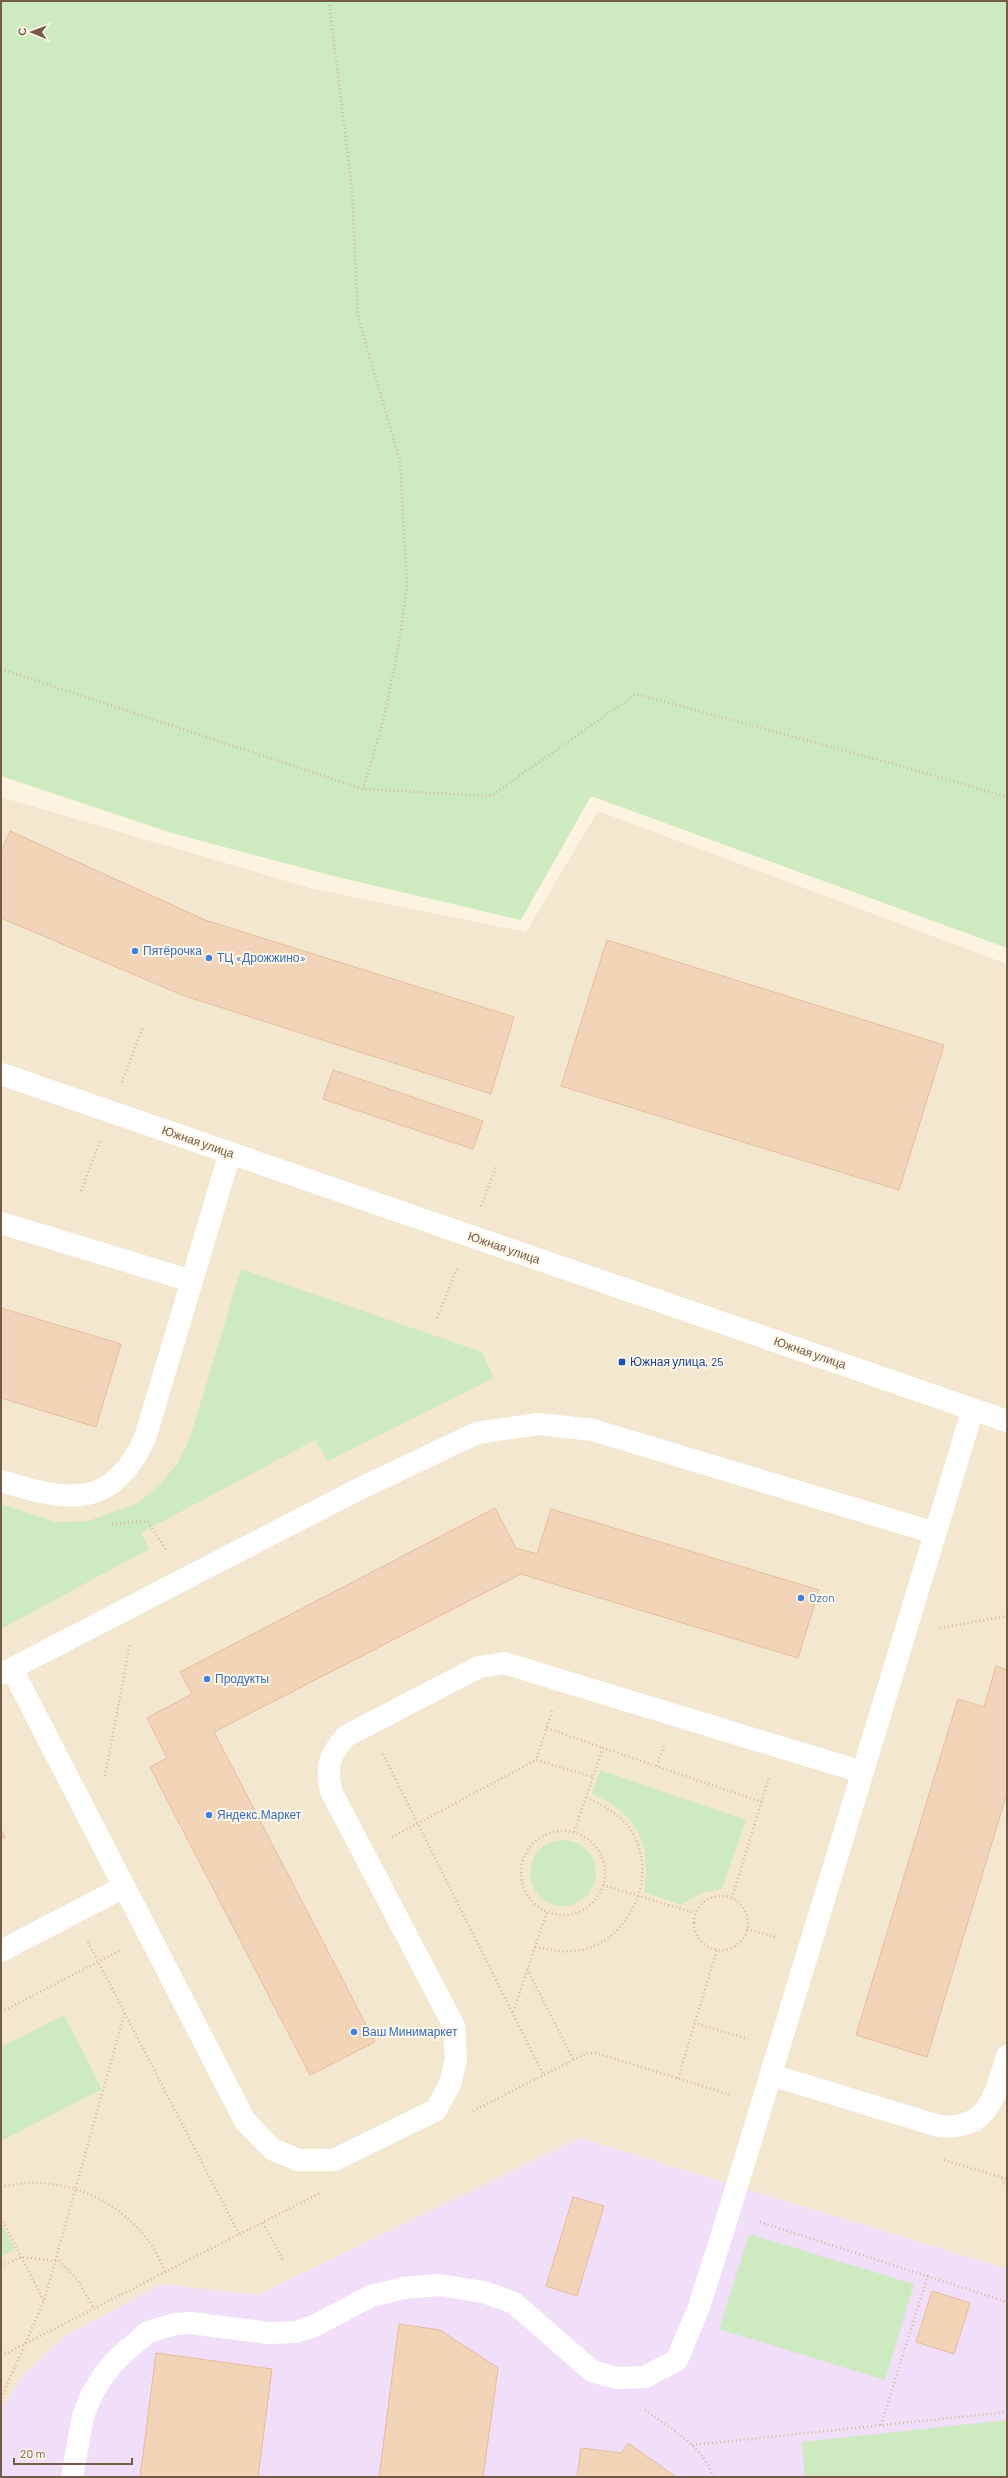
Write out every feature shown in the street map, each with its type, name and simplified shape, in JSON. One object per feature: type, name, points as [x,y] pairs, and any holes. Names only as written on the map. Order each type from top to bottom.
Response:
[{"type":"street","name":"Южная улица","points":[[1,1074],[1007,1421]]},
{"type":"street","points":[[1,1481],[40,1493],[68,1496],[96,1493],[117,1480],[135,1461],[145,1438],[230,1153]]},
{"type":"street","points":[[1,1223],[192,1281]]},
{"type":"street","points":[[72,2477],[83,2416],[91,2396],[105,2373],[119,2356],[148,2332],[175,2324],[191,2323],[269,2333],[296,2332],[314,2326],[371,2296],[404,2288],[438,2286],[484,2292],[514,2303],[592,2372],[617,2378],[645,2377],[677,2360],[699,2307],[729,2212],[973,1409]]},
{"type":"street","points":[[862,1772],[504,1663],[489,1664],[479,1667],[346,1736],[333,1752],[327,1771],[331,1791],[454,2026],[456,2060],[450,2084],[436,2110],[334,2160],[298,2160],[272,2149],[246,2121],[94,1830],[6,1672],[428,1455],[478,1433],[538,1424],[593,1430],[935,1533]]},
{"type":"street","points":[[1,1951],[124,1887]]},
{"type":"street","points":[[771,2075],[939,2126],[954,2128],[970,2124],[985,2113],[996,2093],[1007,2056]]},
{"type":"path","points":[[329,1],[352,190],[358,317],[400,461],[407,586],[394,671],[382,722],[363,789]]},
{"type":"path","points":[[1,669],[363,789],[491,796],[636,694],[905,767],[1007,797]]},
{"type":"path","points":[[112,1524],[147,1521]]},
{"type":"path","points":[[94,1830],[138,1603]]},
{"type":"path","points":[[904,1634],[1007,1616]]},
{"type":"path","points":[[363,1852],[536,1760],[561,1680]]},
{"type":"path","points":[[368,1725],[543,2074]]},
{"type":"path","points":[[547,1728],[762,1802]]},
{"type":"path","points":[[732,1899],[778,1746]]},
{"type":"path","points":[[574,1832],[603,1748]]},
{"type":"path","points":[[536,1760],[593,1777]]},
{"type":"path","points":[[535,1947],[561,1952],[586,1949],[610,1938],[628,1919],[639,1896],[642,1872],[639,1853],[627,1825],[609,1808],[586,1797]]},
{"type":"path","points":[[558,1831],[574,1832],[586,1838],[596,1847],[602,1859],[605,1872],[603,1885],[597,1898],[587,1908],[568,1914],[547,1912],[533,1903],[524,1890],[520,1875],[523,1859],[530,1845],[543,1836],[558,1831]]},
{"type":"path","points":[[603,1885],[695,1913]]},
{"type":"path","points":[[715,1896],[732,1899],[743,1908],[746,1914],[748,1929],[739,1943],[733,1948],[717,1950],[702,1943],[697,1937],[694,1929],[695,1913],[706,1900],[715,1896]]},
{"type":"path","points":[[513,2012],[547,1912]]},
{"type":"path","points":[[1,2356],[24,2346],[94,2309],[240,2236],[73,1914]]},
{"type":"path","points":[[1,2012],[149,1935]]},
{"type":"path","points":[[678,2078],[717,1950]]},
{"type":"path","points":[[527,1969],[573,2059]]},
{"type":"path","points":[[1,2398],[44,2301],[125,2012]]},
{"type":"path","points":[[694,2023],[778,2048]]},
{"type":"path","points":[[1002,2178],[1007,2187]]},
{"type":"path","points":[[1,2187],[17,2183],[47,2182],[76,2188],[106,2202],[131,2220],[151,2244],[166,2273]]},
{"type":"path","points":[[729,2212],[928,2275],[1007,2302]]},
{"type":"path","points":[[1,2218],[44,2301]]},
{"type":"path","points":[[263,2223],[283,2260]]},
{"type":"path","points":[[1,2266],[21,2256],[59,2260],[77,2279],[94,2309]]},
{"type":"path","points":[[881,2426],[928,2275]]},
{"type":"path","points":[[642,2408],[692,2445],[710,2468],[712,2477]]},
{"type":"path","points":[[692,2445],[1007,2412]]},
{"type":"shaded area","points":[[1,797],[310,888],[526,932],[598,811],[1007,964],[1007,2477],[1,2477]]},
{"type":"shaded area","points":[[580,2138],[1007,2269],[1007,2477],[1,2477],[2,2408],[24,2374],[65,2336],[162,2284],[258,2295]]},
{"type":"green space","points":[[1,1],[1007,1],[1007,948],[591,796],[521,920],[329,875],[172,833],[1,776]]},
{"type":"green space","points":[[241,1269],[482,1352],[494,1378],[328,1461],[315,1440],[141,1533],[149,1549],[1,1629],[1,1504],[56,1522],[88,1521],[138,1503],[160,1484],[177,1464],[190,1438]]},
{"type":"green space","points":[[600,1770],[746,1820],[722,1889],[701,1893],[681,1905],[644,1892],[646,1859],[638,1832],[620,1811],[592,1794]]},
{"type":"green space","points":[[563,1840],[576,1843],[586,1850],[593,1860],[596,1873],[593,1886],[586,1896],[576,1903],[563,1906],[550,1903],[540,1896],[533,1886],[530,1873],[533,1860],[540,1850],[550,1843]]},
{"type":"green space","points":[[64,2015],[102,2089],[1,2141],[1,2047]]},
{"type":"green space","points":[[1,2222],[15,2249],[1,2257]]},
{"type":"green space","points":[[749,2234],[914,2284],[885,2380],[719,2329]]},
{"type":"green space","points":[[1007,2420],[1007,2477],[805,2477],[802,2442]]},
{"type":"building","name":"ТЦ «Дрожжино»","points":[[10,831],[205,920],[514,1017],[491,1094],[182,995],[1,918],[1,852]]},
{"type":"building","points":[[607,940],[944,1045],[899,1190],[561,1086]]},
{"type":"building","points":[[333,1070],[483,1121],[473,1149],[323,1099]]},
{"type":"building","points":[[1,1308],[121,1344],[96,1427],[1,1398]]},
{"type":"building","points":[[495,1508],[516,1548],[537,1554],[551,1509],[819,1590],[798,1658],[521,1574],[214,1732],[375,2042],[310,2075],[150,1767],[167,1758],[147,1718],[192,1694],[180,1672]]},
{"type":"building","points":[[996,1666],[1007,1670],[1007,1793],[927,2057],[856,2035],[958,1699],[984,1707]]},
{"type":"building","points":[[1,1830],[5,1837],[1,1839]]},
{"type":"building","points":[[573,2197],[604,2206],[577,2296],[546,2286]]},
{"type":"building","points":[[932,2291],[970,2303],[954,2354],[916,2342]]},
{"type":"building","points":[[399,2324],[440,2330],[498,2368],[483,2477],[379,2477]]},
{"type":"building","points":[[156,2353],[272,2369],[258,2477],[140,2477]]},
{"type":"building","points":[[628,2443],[676,2477],[577,2477],[581,2448],[621,2453]]},
{"type":"place","name":"Пятёрочка","points":[[135,951]]},
{"type":"place","name":"ТЦ «Дрожжино»","points":[[209,958]]},
{"type":"place","name":"Южная улица, 25","points":[[622,1362]]},
{"type":"place","name":"Ozon","points":[[801,1598]]},
{"type":"place","name":"Продукты","points":[[207,1679]]},
{"type":"place","name":"Яндекс.Маркет","points":[[209,1815]]},
{"type":"place","name":"Ваш Минимаркет","points":[[354,2032]]}]
